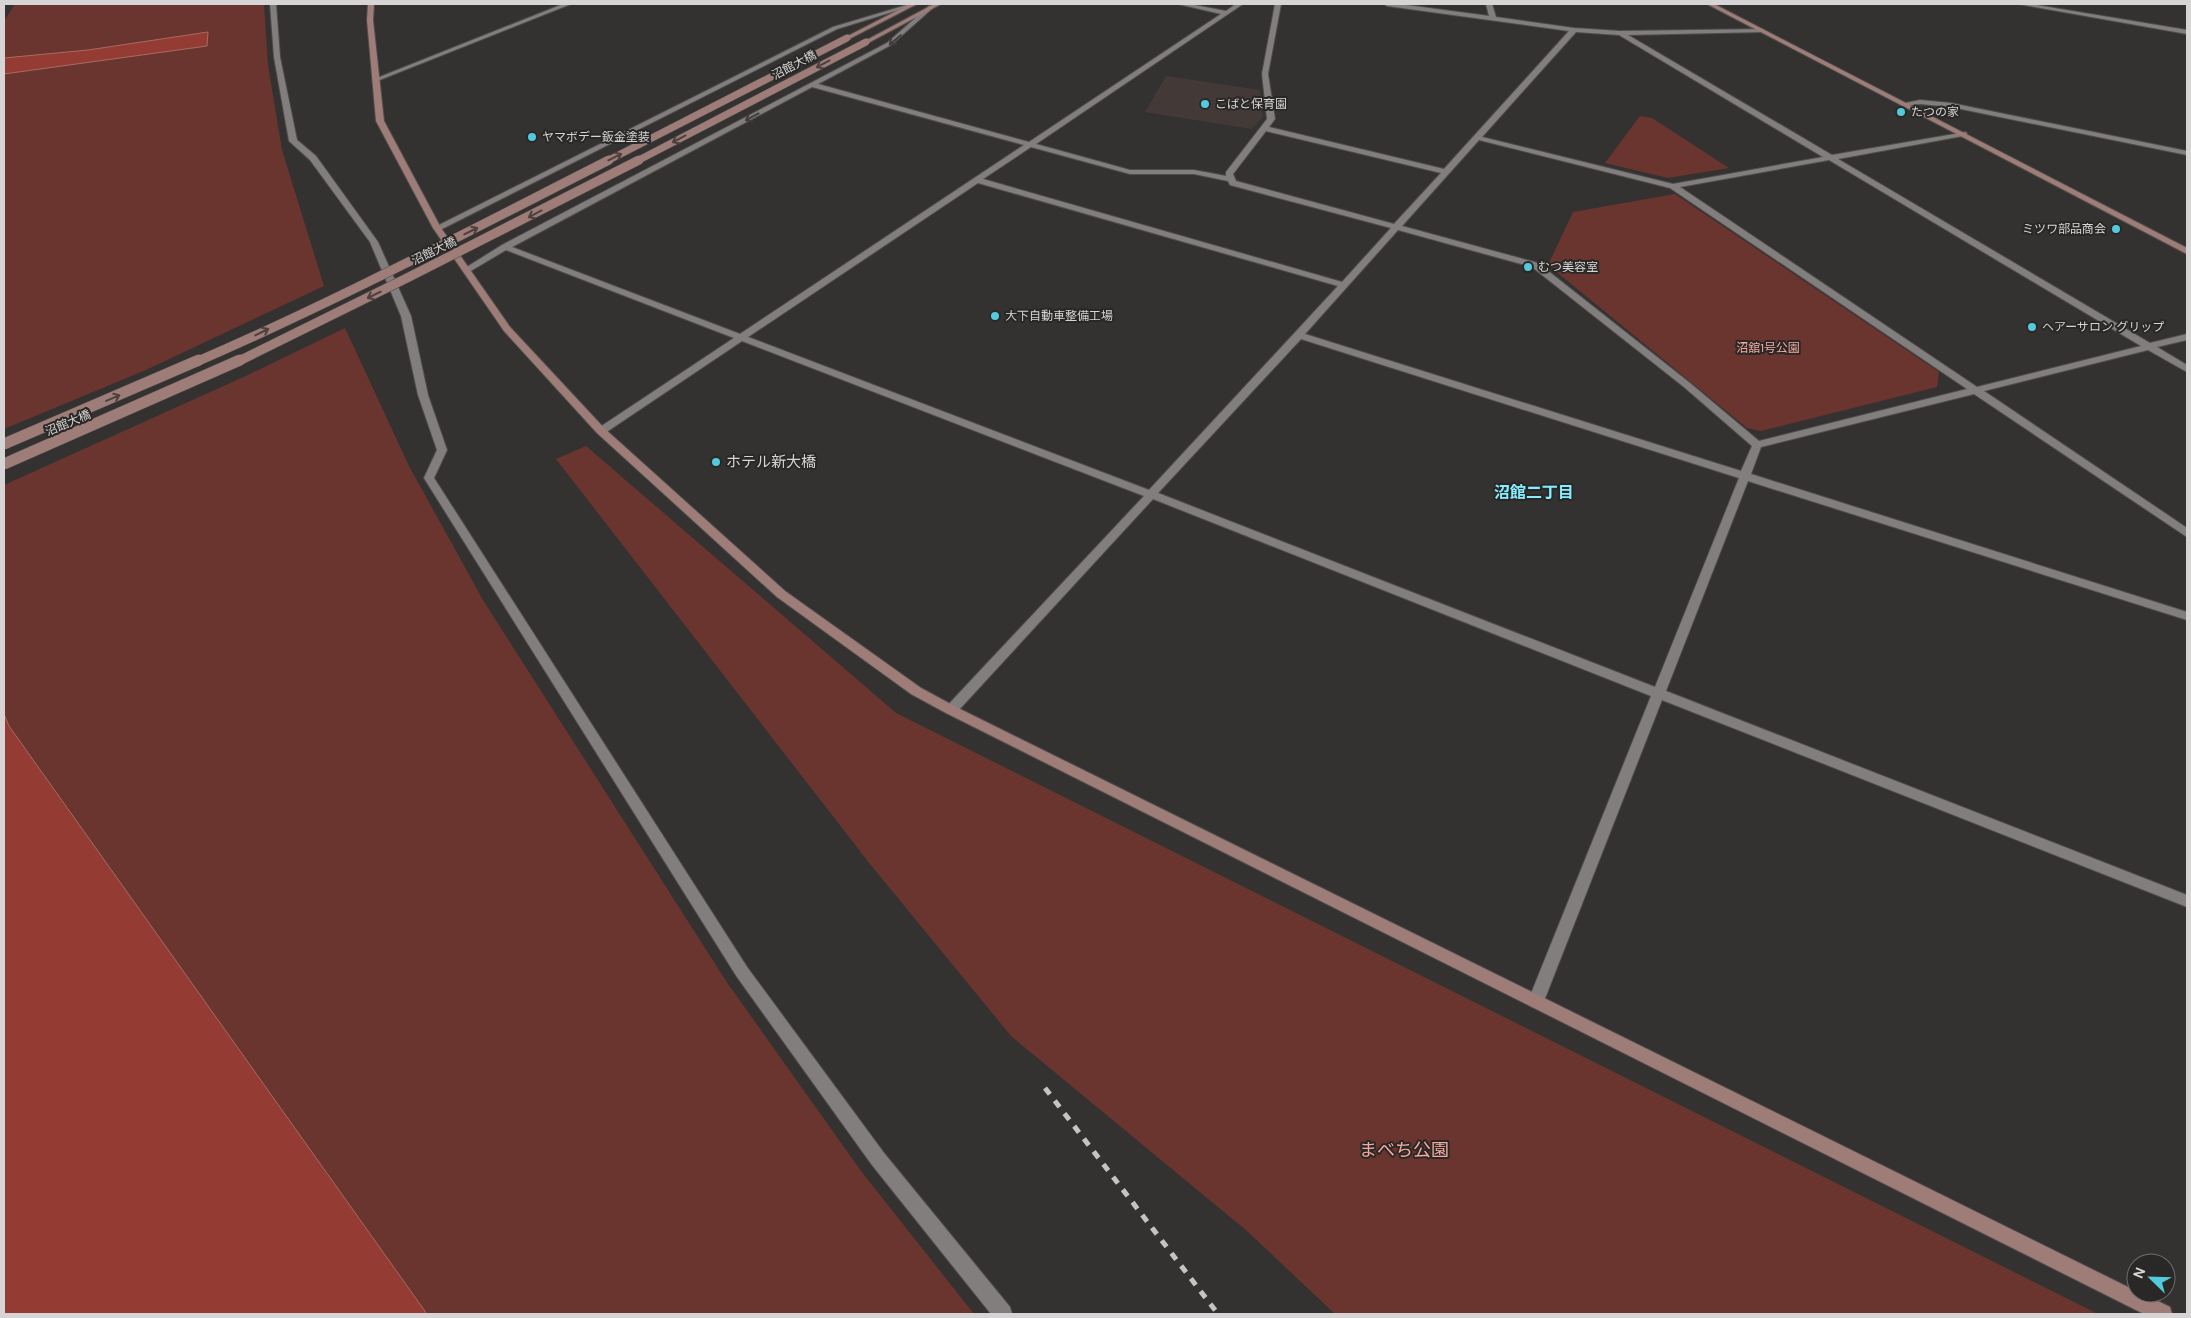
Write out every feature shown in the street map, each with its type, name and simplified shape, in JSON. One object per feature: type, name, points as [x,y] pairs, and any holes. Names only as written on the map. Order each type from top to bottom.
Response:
[{"type":"street","points":[[273,4],[277,57],[293,141],[313,158],[374,242],[406,316],[423,396],[442,450],[429,478],[742,972],[878,1159],[1002,1314]]},
{"type":"street","points":[[371,4],[370,20],[380,121],[437,228],[466,270],[507,329],[602,431],[781,594],[916,692],[2163,1314]]},
{"type":"street","points":[[375,80],[568,4]]},
{"type":"street","points":[[437,228],[835,28],[913,4]]},
{"type":"street","name":"沼館大橋","points":[[4,444],[244,341],[480,226],[913,4]]},
{"type":"street","points":[[1181,4],[1226,13]]},
{"type":"street","points":[[602,431],[744,338],[1240,4]]},
{"type":"street","points":[[1278,4],[1265,74],[1271,119],[1229,174],[1233,182],[1535,265],[1687,385],[1758,445]]},
{"type":"street","points":[[1387,4],[1574,30],[1620,33],[1762,31]]},
{"type":"street","points":[[1489,4],[1493,18]]},
{"type":"street","points":[[1710,4],[2187,251]]},
{"type":"street","points":[[2021,4],[2187,32]]},
{"type":"street","points":[[466,270],[505,247],[890,44],[935,6]]},
{"type":"street","name":"沼館大橋","points":[[4,464],[254,354],[496,234],[935,6]]},
{"type":"street","points":[[951,710],[1299,335],[1574,30]]},
{"type":"street","points":[[1620,33],[1826,157],[2187,369]]},
{"type":"street","points":[[812,85],[1130,172],[1194,172],[1232,179]]},
{"type":"street","points":[[1904,104],[1920,102],[1951,105],[2187,153]]},
{"type":"street","points":[[1264,128],[1446,172]]},
{"type":"street","points":[[1673,186],[1826,157],[1963,134]]},
{"type":"street","points":[[1478,138],[1673,186],[2187,532]]},
{"type":"street","points":[[978,180],[1344,285]]},
{"type":"street","points":[[505,247],[1150,494],[2187,901]]},
{"type":"street","points":[[1299,335],[2187,616]]},
{"type":"street","points":[[1758,445],[2187,338]]},
{"type":"street","points":[[1536,1001],[1758,445]]},
{"type":"shaded area","points":[[208,32],[207,46],[4,74],[4,58],[88,50]]},
{"type":"shaded area","name":"こばと保育園","points":[[1166,76],[1260,90],[1263,117],[1252,129],[1145,112]]},
{"type":"shaded area","points":[[4,714],[9,726],[427,1314],[4,1314]]},
{"type":"green space","points":[[15,4],[264,4],[268,65],[282,150],[324,286],[146,370],[4,429],[4,21]]},
{"type":"green space","points":[[1640,116],[1652,118],[1729,168],[1668,178],[1605,163]]},
{"type":"green space","name":"沼舘1号公園","points":[[1675,194],[1939,372],[1937,387],[1761,431],[1747,428],[1548,265],[1573,212]]},
{"type":"green space","points":[[345,328],[409,466],[483,600],[726,981],[861,1171],[974,1314],[427,1314],[9,726],[4,714],[4,485],[248,375]]},
{"type":"green space","name":"まべち公園","points":[[586,446],[896,713],[2098,1314],[1335,1314],[1247,1231],[1011,1036],[870,864],[556,459]]},
{"type":"railway","points":[[1045,1088],[1218,1314]]},
{"type":"place","name":"こばと保育園","points":[[1205,104]]},
{"type":"place","name":"たつの家","points":[[1901,112]]},
{"type":"place","name":"ヤマボデー鈑金塗装","points":[[532,137]]},
{"type":"place","name":"ミツワ部品商会","points":[[2116,229]]},
{"type":"place","name":"むつ美容室","points":[[1528,267]]},
{"type":"place","name":"大下自動車整備工場","points":[[995,316]]},
{"type":"place","name":"ヘアーサロン グリップ","points":[[2032,327]]},
{"type":"place","name":"ホテル新大橋","points":[[716,462]]},
{"type":"district","name":"沼館二丁目","points":[[1534,492]]}]
